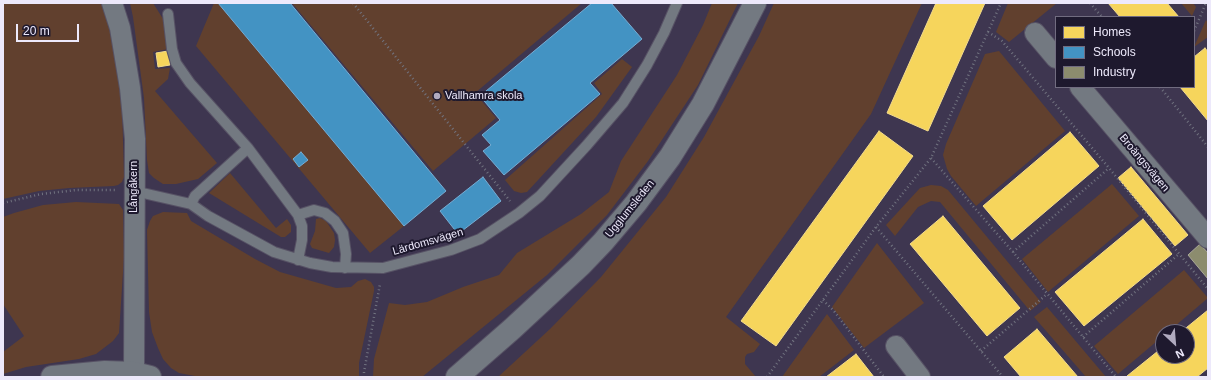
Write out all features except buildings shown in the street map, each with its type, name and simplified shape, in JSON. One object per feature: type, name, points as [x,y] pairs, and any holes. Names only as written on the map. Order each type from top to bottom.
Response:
[{"type":"street","name":"Långåkern","points":[[112,3],[120,28],[130,88],[134,139],[139,376]]},
{"type":"street","name":"Ugglumsleden","points":[[457,377],[512,329],[581,265],[636,203],[670,157],[703,104],[755,3]]},
{"type":"street","points":[[1035,33],[1055,57]]},
{"type":"street","name":"Broängsvägen","points":[[1081,88],[1208,238]]},
{"type":"street","points":[[896,346],[920,377]]},
{"type":"street","points":[[52,377],[105,372],[139,376]]},
{"type":"lane","name":"Lärdomsvägen","points":[[134,191],[191,204],[208,216],[274,252],[298,260],[332,267],[383,268],[451,250],[480,239],[519,213],[540,196],[587,145],[623,103],[647,65],[664,33],[677,3]]},
{"type":"lane","points":[[168,14],[172,49],[176,64],[190,83],[248,148],[298,215],[302,226],[302,240],[298,260]]},
{"type":"lane","points":[[191,204],[196,196],[248,148]]},
{"type":"lane","points":[[298,215],[314,210],[325,213],[336,221],[343,233],[346,254],[345,268]]},
{"type":"path","points":[[353,3],[519,213]]},
{"type":"path","points":[[767,377],[876,227],[931,158],[1001,3]]},
{"type":"path","points":[[1090,3],[1101,16]]},
{"type":"path","points":[[1195,29],[1206,3]]},
{"type":"path","points":[[988,32],[1002,41],[1109,168],[1208,290]]},
{"type":"path","points":[[1161,88],[1208,147]]},
{"type":"path","points":[[931,158],[1013,252],[1116,377]]},
{"type":"path","points":[[1013,252],[1109,168]]},
{"type":"path","points":[[3,204],[41,194],[77,190],[134,191]]},
{"type":"path","points":[[876,227],[1003,377]]},
{"type":"path","points":[[1083,337],[1179,254]]},
{"type":"path","points":[[364,377],[383,268]]},
{"type":"path","points":[[981,350],[1047,294]]},
{"type":"path","points":[[823,300],[884,377]]},
{"type":"shaded area","points":[[3,3],[102,3],[116,53],[122,105],[124,177],[122,182],[118,185],[39,191],[3,199]]},
{"type":"shaded area","points":[[130,3],[153,3],[165,22],[168,49],[153,52],[155,69],[170,68],[168,79],[155,91],[217,163],[198,179],[176,184],[163,184],[149,173],[144,98]]},
{"type":"shaded area","points":[[214,3],[218,3],[404,226],[370,253],[196,46]]},
{"type":"shaded area","points":[[292,3],[582,3],[475,93],[496,118],[433,171]]},
{"type":"shaded area","points":[[712,3],[738,3],[698,85],[648,161],[607,215],[547,275],[422,377],[373,377],[374,359],[389,303],[405,305],[427,302],[463,287],[499,275],[517,253],[581,214],[609,192],[621,161],[677,75],[703,25]]},
{"type":"shaded area","points":[[774,3],[922,3],[871,114],[726,317],[760,344],[754,352],[747,354],[745,357],[745,364],[756,377],[498,377],[550,329],[601,277],[666,197],[704,137],[759,36]]},
{"type":"shaded area","points":[[1008,3],[1057,3],[1009,42],[996,32]]},
{"type":"shaded area","points":[[1181,3],[1193,3],[1196,7],[1192,16]]},
{"type":"shaded area","points":[[1206,20],[1208,23],[1208,37],[1195,46]]},
{"type":"shaded area","points":[[999,51],[1065,131],[976,206],[951,176],[947,169],[943,155],[946,144],[985,54]]},
{"type":"shaded area","points":[[622,59],[632,67],[596,117],[527,192],[521,193],[514,191],[505,180],[602,94],[594,83]]},
{"type":"shaded area","points":[[230,173],[276,228],[287,219],[291,225],[291,232],[285,237],[281,237],[209,193]]},
{"type":"shaded area","points":[[1112,184],[1139,216],[1048,292],[1022,259]]},
{"type":"shaded area","points":[[931,185],[941,186],[948,190],[1041,302],[1030,311],[940,202],[931,201],[918,207],[895,236],[886,225],[920,188]]},
{"type":"shaded area","points":[[76,202],[119,204],[123,210],[124,257],[119,333],[113,341],[96,354],[79,359],[26,367],[3,374],[3,352],[24,336],[3,304],[3,217],[43,205]]},
{"type":"shaded area","points":[[163,212],[187,213],[191,221],[280,272],[336,288],[351,287],[358,281],[365,279],[371,282],[374,287],[374,291],[359,363],[359,377],[200,377],[179,373],[171,368],[163,359],[158,348],[152,332],[149,312],[147,230],[153,216]]},
{"type":"shaded area","points":[[320,218],[326,221],[334,233],[334,247],[329,253],[312,248],[310,244],[315,231],[316,219]]},
{"type":"shaded area","points":[[877,243],[924,303],[864,348],[832,307]]},
{"type":"shaded area","points":[[1184,270],[1208,298],[1177,324],[1155,324],[1155,343],[1118,374],[1094,346]]},
{"type":"shaded area","points":[[1047,307],[1106,377],[1086,377],[1034,317]]},
{"type":"shaded area","points":[[827,314],[854,350],[819,377],[782,377]]},
{"type":"place","name":"Vallhamra skola","points":[[437,96]]}]
